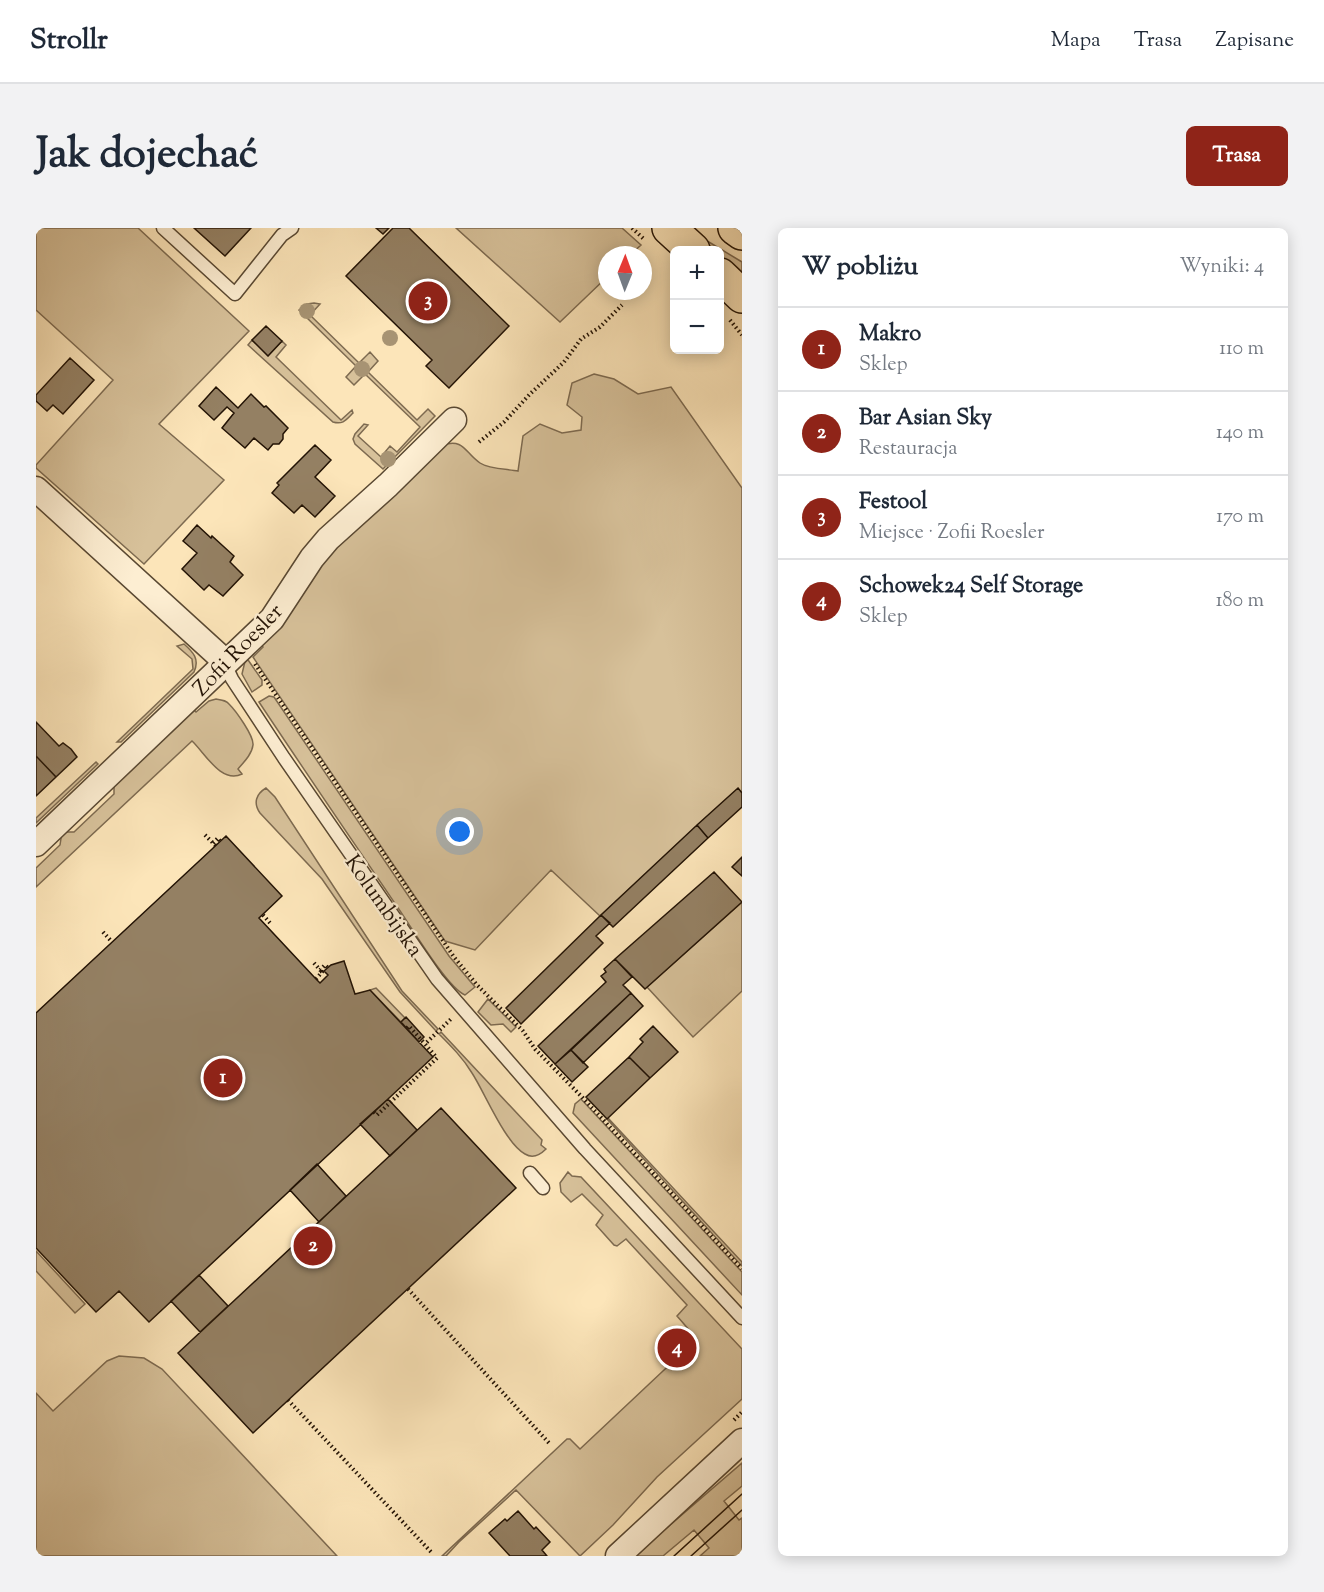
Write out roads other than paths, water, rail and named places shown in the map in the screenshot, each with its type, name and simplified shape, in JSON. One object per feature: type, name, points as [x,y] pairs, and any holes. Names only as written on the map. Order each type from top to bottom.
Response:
[{"type":"highway","points":[[669,228],[689,246]]},
{"type":"highway","points":[[735,228],[742,233]]},
{"type":"highway","points":[[724,279],[742,296]]},
{"type":"street","name":"Zofii Roesler","points":[[36,844],[272,618],[327,539],[388,485],[454,420]]},
{"type":"street","name":"Kolumbijska","points":[[36,489],[225,664]]},
{"type":"street","points":[[618,1556],[742,1441]]},
{"type":"lane","points":[[163,228],[236,294],[282,235],[292,228]]},
{"type":"lane","name":"Kolumbijska","points":[[225,664],[232,679],[284,758],[437,979],[585,1149],[742,1318]]},
{"type":"lane","points":[[530,1173],[543,1188]]},
{"type":"tram line","points":[[674,1556],[742,1494]]},
{"type":"tram line","points":[[691,1556],[742,1510]]},
{"type":"place","name":"Festool","points":[[428,301]]},
{"type":"place","name":"Makro","points":[[223,1078]]},
{"type":"place","name":"Bar Asian Sky","points":[[313,1246]]},
{"type":"place","name":"Schowek24 Self Storage","points":[[677,1348]]}]
